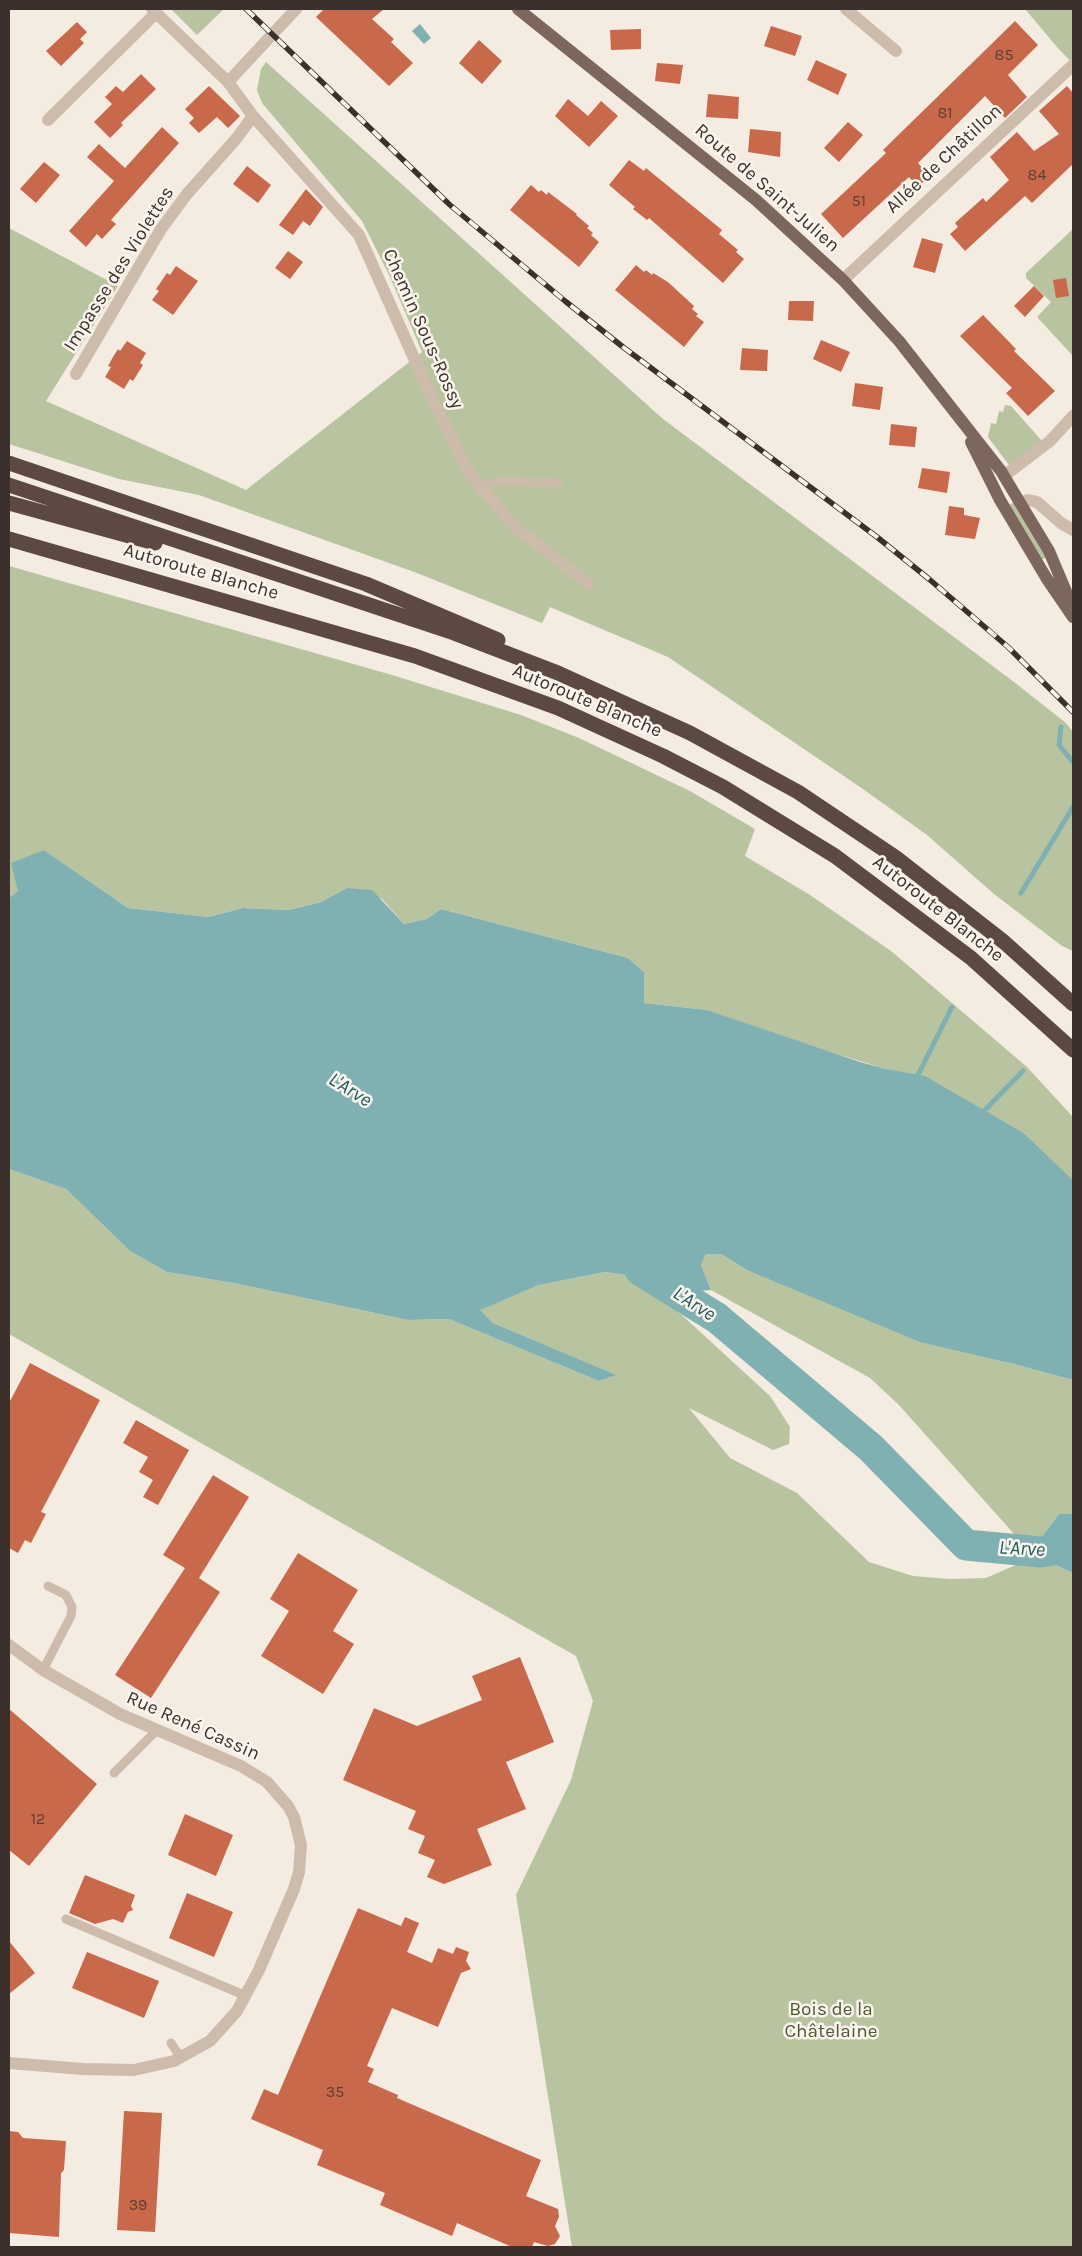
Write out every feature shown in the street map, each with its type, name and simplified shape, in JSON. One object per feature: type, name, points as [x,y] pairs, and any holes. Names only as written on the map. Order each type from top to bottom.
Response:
[{"type":"highway","points":[[9,463],[366,584],[481,632],[609,695]]},
{"type":"highway","name":"Autoroute Blanche","points":[[9,485],[337,593],[507,653],[609,695],[729,754],[834,816],[936,887],[1073,1004]]},
{"type":"highway","points":[[9,503],[337,593]]},
{"type":"highway","name":"Autoroute Blanche","points":[[9,538],[415,656],[558,708],[663,756],[723,787],[836,856],[971,958],[1073,1050]]},
{"type":"main road","name":"Route de Saint-Julien","points":[[518,9],[756,200],[843,280],[899,341],[1004,476],[1049,551],[1073,608]]},
{"type":"main road","name":"Route de Saint-Julien","points":[[962,424],[992,485],[1044,574],[1073,617]]},
{"type":"main road","points":[[992,485],[1004,476]]},
{"type":"street","points":[[228,82],[296,9]]},
{"type":"street","points":[[846,9],[896,51]]},
{"type":"street","points":[[48,120],[154,11]]},
{"type":"street","name":"Chemin Sous-Rossy","points":[[154,11],[228,82],[253,116],[359,235],[426,385],[466,467],[481,488],[516,528],[590,584]]},
{"type":"street","name":"Allée de Châtillon","points":[[843,280],[1072,66]]},
{"type":"street","name":"Impasse des Violettes","points":[[76,374],[161,229],[187,194],[236,139],[253,116]]},
{"type":"street","points":[[1004,476],[1048,444],[1073,416]]},
{"type":"street","points":[[1020,503],[1028,500],[1038,502],[1061,523],[1073,530]]},
{"type":"street","name":"Rue René Cassin","points":[[9,1645],[43,1670],[120,1714],[254,1773],[280,1795],[294,1817],[301,1845],[299,1872],[288,1906],[246,1996],[237,2010],[210,2041],[181,2058],[134,2070],[83,2069],[9,2063]]},
{"type":"lane","points":[[481,488],[498,481],[558,483]]},
{"type":"lane","points":[[43,1670],[71,1616],[72,1607],[66,1595],[48,1586]]},
{"type":"lane","points":[[114,1773],[156,1731]]},
{"type":"lane","points":[[66,1919],[246,1996]]},
{"type":"lane","points":[[171,2043],[181,2058]]},
{"type":"green space","points":[[171,9],[224,9],[197,35]]},
{"type":"green space","points":[[1025,9],[1073,9],[1073,64],[1057,47]]},
{"type":"green space","points":[[266,62],[663,419],[1066,723],[1073,732],[1073,951],[1062,946],[994,894],[927,835],[863,789],[668,657],[550,607],[542,623],[417,573],[199,495],[119,479],[9,444],[9,228],[118,286],[46,401],[246,490],[422,352],[390,277],[362,221],[262,103],[257,90],[261,69]]},
{"type":"green space","points":[[1073,229],[1073,356],[1037,317],[1051,302],[1026,278],[1026,273]]},
{"type":"green space","points":[[1005,405],[1011,406],[1042,441],[1009,465],[988,437],[991,423],[996,424],[999,411],[1003,412]]},
{"type":"green space","points":[[1014,502],[1047,557],[1041,560],[1009,505]]},
{"type":"green space","points":[[9,566],[392,675],[521,715],[579,738],[690,791],[755,829],[745,856],[810,895],[891,951],[1027,1067],[1073,1117],[1073,1180],[1025,1134],[886,1069],[791,1040],[707,1010],[644,1003],[644,972],[628,958],[441,909],[427,919],[404,924],[382,899],[347,888],[321,902],[289,910],[243,908],[209,917],[128,908],[44,850],[18,891],[9,898]]},
{"type":"green space","name":"Bois de la Châtelaine","points":[[9,1169],[66,1189],[130,1251],[167,1272],[239,1284],[408,1320],[449,1319],[599,1381],[615,1375],[493,1323],[479,1310],[539,1285],[605,1272],[635,1276],[659,1294],[770,1396],[790,1427],[789,1444],[773,1450],[689,1408],[730,1458],[797,1493],[869,1562],[913,1576],[949,1579],[986,1578],[1027,1560],[1049,1562],[1073,1573],[1073,2247],[572,2247],[516,1895],[571,1780],[593,1701],[576,1656],[9,1334]]},
{"type":"green space","points":[[706,1254],[721,1254],[747,1270],[1010,1363],[1073,1380],[1073,1514],[1059,1514],[1038,1542],[1023,1544],[899,1405],[870,1378],[711,1290],[701,1265]]},
{"type":"water","points":[[420,24],[431,38],[424,44],[412,31]]},
{"type":"water","points":[[44,850],[128,908],[209,917],[243,908],[289,910],[321,902],[347,888],[372,890],[404,924],[427,919],[441,909],[628,958],[644,972],[644,1003],[707,1010],[860,1062],[925,1076],[1025,1134],[1073,1180],[1073,1380],[920,1342],[747,1270],[721,1254],[706,1254],[701,1265],[711,1290],[659,1294],[635,1276],[605,1272],[539,1285],[480,1310],[493,1323],[616,1375],[599,1381],[449,1319],[408,1320],[239,1284],[167,1272],[130,1251],[66,1189],[9,1169],[9,898],[18,891],[11,863]]},
{"type":"water","points":[[1059,1514],[1073,1514],[1073,1573],[1049,1562],[1041,1552],[1038,1542]]},
{"type":"building","points":[[324,9],[384,9],[372,19],[394,39],[391,42],[413,63],[389,86],[316,17]]},
{"type":"building","points":[[1015,21],[1038,45],[1008,75],[1027,97],[1005,118],[985,96],[918,163],[929,176],[918,187],[909,177],[843,238],[821,214],[886,153],[883,150]]},
{"type":"building","points":[[77,22],[87,32],[80,39],[84,43],[61,66],[46,51]]},
{"type":"building","points":[[771,26],[802,36],[795,56],[764,46]]},
{"type":"building","points":[[641,29],[641,49],[611,50],[610,30]]},
{"type":"building","points":[[479,40],[502,61],[482,84],[459,63]]},
{"type":"building","points":[[816,60],[847,74],[838,95],[807,80]]},
{"type":"building","points":[[657,63],[683,65],[680,84],[655,81]]},
{"type":"building","points":[[141,74],[156,89],[121,123],[123,125],[110,138],[94,122],[112,104],[105,97],[116,86],[123,92]]},
{"type":"building","points":[[209,86],[240,116],[228,128],[217,117],[199,133],[189,123],[194,118],[185,109]]},
{"type":"building","points":[[1067,86],[1073,93],[1073,164],[1032,203],[1025,196],[965,251],[950,234],[958,227],[955,223],[983,198],[986,202],[1009,180],[990,157],[1017,132],[1034,151],[1059,134],[1039,111]]},
{"type":"building","points":[[708,94],[739,97],[738,119],[706,117]]},
{"type":"building","points":[[568,99],[588,116],[601,101],[618,116],[589,147],[555,116]]},
{"type":"building","points":[[848,122],[863,135],[839,162],[824,148]]},
{"type":"building","points":[[162,127],[179,143],[111,220],[116,224],[102,239],[97,234],[86,247],[69,231],[114,181],[87,157],[99,144],[125,168]]},
{"type":"building","points":[[750,129],[781,132],[780,157],[748,152]]},
{"type":"building","points":[[629,160],[644,171],[646,168],[722,230],[719,234],[738,250],[736,252],[744,259],[723,283],[649,218],[647,220],[633,209],[635,207],[609,185]]},
{"type":"building","points":[[44,162],[60,175],[36,203],[20,189]]},
{"type":"building","points":[[247,166],[271,185],[258,203],[233,184]]},
{"type":"building","points":[[531,185],[539,192],[541,190],[547,195],[548,192],[577,214],[589,226],[587,228],[593,233],[591,235],[599,242],[579,267],[510,210]]},
{"type":"building","points":[[306,189],[323,207],[310,226],[303,221],[293,235],[279,225]]},
{"type":"building","points":[[922,238],[943,244],[935,273],[913,267]]},
{"type":"building","points":[[288,251],[303,262],[290,279],[275,268]]},
{"type":"building","points":[[636,265],[644,272],[646,270],[652,275],[653,273],[668,282],[694,306],[692,309],[698,314],[696,316],[704,322],[684,347],[615,290]]},
{"type":"building","points":[[176,266],[198,281],[173,315],[152,300],[159,291],[156,289],[167,273],[170,275]]},
{"type":"building","points":[[1066,278],[1069,296],[1056,298],[1053,280]]},
{"type":"building","points":[[1034,286],[1044,296],[1025,317],[1014,306]]},
{"type":"building","points":[[789,301],[814,301],[813,321],[788,320]]},
{"type":"building","points":[[983,315],[1016,349],[1014,351],[1055,391],[1028,416],[1006,393],[1012,388],[960,336]]},
{"type":"building","points":[[821,340],[850,352],[841,372],[813,359]]},
{"type":"building","points":[[127,341],[146,353],[140,363],[143,365],[133,381],[130,379],[124,389],[105,377],[111,367],[108,366],[113,357],[118,349],[120,351]]},
{"type":"building","points":[[742,348],[768,350],[767,371],[740,370]]},
{"type":"building","points":[[855,383],[883,387],[880,410],[852,406]]},
{"type":"building","points":[[891,424],[917,427],[915,447],[889,445]]},
{"type":"building","points":[[922,468],[950,472],[947,493],[918,488]]},
{"type":"building","points":[[949,506],[964,508],[964,515],[980,518],[975,539],[945,535]]},
{"type":"building","points":[[30,1363],[100,1400],[41,1512],[46,1514],[31,1543],[25,1540],[18,1553],[9,1548],[9,1403]]},
{"type":"building","points":[[136,1420],[189,1450],[158,1505],[143,1497],[153,1480],[139,1472],[148,1457],[123,1443]]},
{"type":"building","points":[[213,1475],[249,1497],[199,1578],[220,1592],[151,1698],[115,1675],[185,1568],[163,1555]]},
{"type":"building","points":[[298,1553],[358,1590],[333,1631],[354,1644],[323,1694],[261,1656],[289,1611],[270,1599]]},
{"type":"building","points":[[520,1657],[554,1742],[506,1762],[526,1809],[477,1829],[492,1865],[444,1884],[427,1877],[435,1860],[418,1853],[425,1836],[408,1829],[416,1811],[343,1780],[374,1708],[417,1726],[482,1700],[472,1676]]},
{"type":"building","points":[[9,1709],[97,1784],[29,1866],[9,1850]]},
{"type":"building","points":[[185,1814],[233,1835],[216,1876],[168,1855]]},
{"type":"building","points":[[85,1875],[135,1895],[131,1906],[133,1910],[128,1912],[123,1923],[113,1919],[95,1924],[69,1913]]},
{"type":"building","points":[[187,1893],[233,1912],[214,1957],[169,1938]]},
{"type":"building","points":[[358,1908],[401,1926],[405,1917],[419,1923],[407,1952],[432,1963],[438,1948],[453,1954],[456,1947],[469,1952],[466,1961],[471,1969],[461,1973],[438,2027],[392,2008],[367,2066],[374,2069],[368,2082],[398,2095],[397,2098],[541,2160],[526,2196],[558,2209],[559,2217],[555,2226],[560,2236],[555,2244],[548,2246],[534,2242],[532,2247],[512,2247],[457,2223],[452,2236],[380,2205],[385,2193],[317,2165],[323,2150],[251,2119],[264,2089],[278,2095]]},
{"type":"building","points":[[9,1941],[35,1973],[9,1994]]},
{"type":"building","points":[[87,1952],[159,1981],[144,2018],[72,1988]]},
{"type":"building","points":[[124,2111],[162,2113],[155,2232],[117,2230]]},
{"type":"building","points":[[9,2131],[18,2132],[23,2138],[66,2141],[64,2170],[61,2173],[59,2237],[9,2233]]},
{"type":"waterway","points":[[1061,727],[1059,745],[1073,762]]},
{"type":"waterway","points":[[1021,893],[1073,807]]},
{"type":"waterway","points":[[915,1081],[952,1007]]},
{"type":"waterway","points":[[981,1114],[1023,1071]]},
{"type":"waterway","name":"L'Arve","points":[[640,1270],[717,1318],[871,1448],[966,1545],[1041,1552],[1073,1547]]},
{"type":"railway","points":[[246,9],[450,205],[623,347],[877,537],[929,579],[1008,647],[1073,712]]}]
